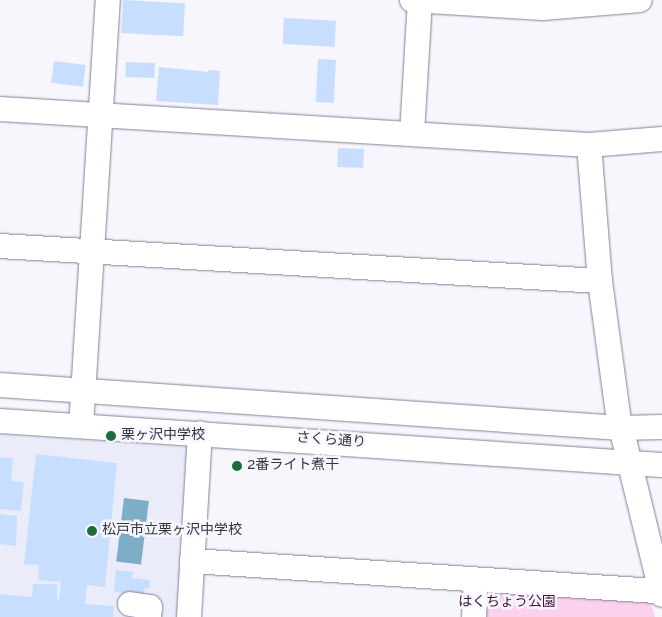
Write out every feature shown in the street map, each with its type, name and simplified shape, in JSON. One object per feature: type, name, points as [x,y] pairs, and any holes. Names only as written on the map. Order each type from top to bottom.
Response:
[{"type":"street","points":[[82,426],[99,116],[108,0]]},
{"type":"street","points":[[412,0],[544,8],[640,0]]},
{"type":"street","points":[[412,134],[420,0]]},
{"type":"street","points":[[0,109],[589,145],[662,139]]},
{"type":"street","points":[[192,561],[476,582],[662,593],[620,428],[600,281],[589,145]]},
{"type":"street","points":[[0,246],[600,281]]},
{"type":"street","points":[[0,385],[620,428],[662,427]]},
{"type":"street","points":[[344,442],[345,409]]},
{"type":"street","name":"さくら通り","points":[[0,421],[627,460],[662,464]]},
{"type":"street","points":[[189,617],[200,433]]},
{"type":"street","points":[[474,617],[476,582]]},
{"type":"shaded area","name":"松戸市立栗ヶ沢中学校","points":[[0,434],[190,447],[178,617],[0,617]]},
{"type":"green space","name":"はくちょう公園","points":[[484,587],[650,601],[655,617],[479,617]]},
{"type":"water","points":[[124,498],[149,501],[141,565],[116,562]]},
{"type":"building","points":[[123,0],[185,3],[183,36],[121,33]]},
{"type":"building","points":[[284,18],[336,21],[335,47],[283,44]]},
{"type":"building","points":[[318,59],[336,60],[334,103],[316,102]]},
{"type":"building","points":[[54,61],[86,65],[83,87],[51,83]]},
{"type":"building","points":[[126,62],[155,63],[154,78],[125,77]]},
{"type":"building","points":[[159,67],[208,72],[208,70],[220,71],[218,105],[156,101]]},
{"type":"building","points":[[338,148],[364,149],[363,168],[337,167]]},
{"type":"building","points":[[36,454],[117,463],[105,587],[87,585],[85,604],[114,606],[113,617],[0,617],[0,594],[32,597],[33,584],[57,584],[57,599],[59,599],[61,582],[38,580],[39,565],[24,564]]},
{"type":"building","points":[[0,457],[13,458],[11,481],[24,482],[21,511],[0,509]]},
{"type":"building","points":[[0,514],[17,516],[16,546],[0,544]]},
{"type":"building","points":[[116,570],[133,572],[132,578],[150,580],[149,589],[145,588],[144,595],[114,592]]},
{"type":"place","name":"栗ヶ沢中学校","points":[[111,436]]},
{"type":"place","name":"2番ライト煮干","points":[[237,466]]},
{"type":"place","name":"松戸市立栗ヶ沢中学校","points":[[92,531]]}]
